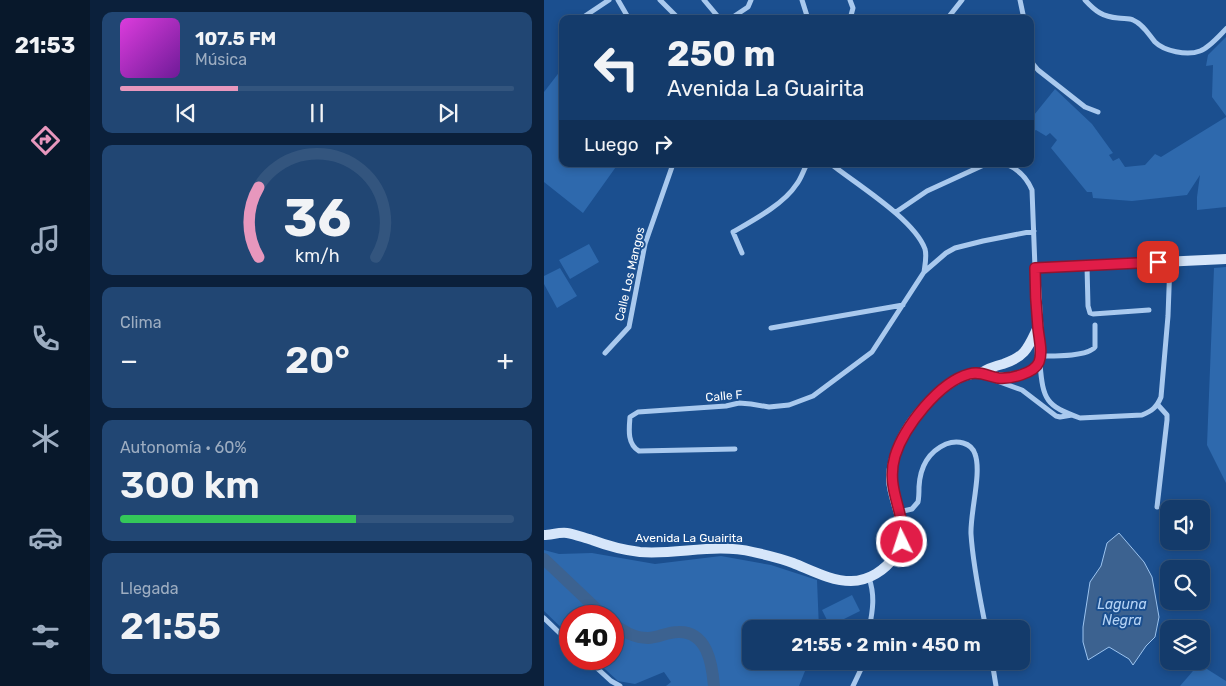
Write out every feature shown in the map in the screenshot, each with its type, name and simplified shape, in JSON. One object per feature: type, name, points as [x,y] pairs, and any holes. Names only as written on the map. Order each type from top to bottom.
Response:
[{"type":"street","points":[[587,15],[608,0]]},
{"type":"street","points":[[618,0],[627,15]]},
{"type":"street","points":[[660,0],[675,15]]},
{"type":"street","points":[[704,0],[717,15]]},
{"type":"street","points":[[736,15],[748,7],[751,0]]},
{"type":"street","points":[[802,0],[807,15]]},
{"type":"street","points":[[850,0],[853,10],[851,15]]},
{"type":"street","points":[[950,15],[962,0]]},
{"type":"street","points":[[1020,0],[1023,15]]},
{"type":"street","points":[[1085,0],[1099,14],[1110,18],[1133,20],[1157,44],[1165,49],[1176,52],[1200,51],[1215,40],[1226,28]]},
{"type":"street","points":[[1034,65],[1085,107],[1098,112]]},
{"type":"street","name":"Calle Los Mangos","points":[[605,353],[629,327],[645,244],[672,167]]},
{"type":"street","points":[[742,253],[732,232],[781,201],[796,186],[806,167]]},
{"type":"street","points":[[835,167],[896,212],[919,239],[925,250],[924,272]]},
{"type":"street","points":[[896,212],[927,192],[980,167]]},
{"type":"street","points":[[1010,167],[1028,180],[1032,190],[1039,363],[1044,390],[1048,400],[1055,407],[1080,418],[1142,415],[1151,412],[1158,405],[1161,396],[1168,316],[1170,262]]},
{"type":"street","name":"Calle F","points":[[735,450],[639,450],[632,444],[628,432],[630,417],[638,412],[726,406],[739,403],[768,407],[789,405],[813,396],[872,352],[924,272],[946,253],[955,248],[1034,231]]},
{"type":"street","points":[[1035,268],[1226,259]]},
{"type":"street","points":[[1087,266],[1088,306],[1090,313],[1149,310]]},
{"type":"street","points":[[772,328],[903,305]]},
{"type":"street","points":[[981,373],[1005,378],[1028,372],[1039,363],[1054,356],[1090,352],[1095,347],[1095,325]]},
{"type":"street","points":[[871,620],[874,592],[869,578],[890,562],[899,548],[902,536],[899,512],[891,480],[895,458],[902,439],[921,410],[938,394],[961,377],[981,373],[989,368],[1014,360],[1026,352],[1038,328]]},
{"type":"street","points":[[1014,360],[1039,363]]},
{"type":"street","points":[[981,373],[1022,390],[1056,416],[1072,415]]},
{"type":"street","points":[[1157,507],[1167,420],[1167,415],[1158,405]]},
{"type":"street","points":[[899,512],[912,509],[918,502],[924,464],[933,452],[946,444],[958,442],[964,442],[973,450],[977,464],[971,533],[984,620]]},
{"type":"street","name":"Avenida La Guairita","points":[[544,535],[567,533],[614,547],[640,552],[667,552],[705,548],[743,550],[790,562],[835,578],[850,581],[869,578]]},
{"type":"street","points":[[544,618],[559,633]]},
{"type":"street","points":[[599,670],[620,686]]},
{"type":"street","points":[[852,686],[860,670]]},
{"type":"street","points":[[993,670],[996,686]]},
{"type":"shaded area","points":[[1226,37],[1226,116],[1212,97],[1213,65],[1206,66],[1208,55]]},
{"type":"shaded area","points":[[559,73],[559,167],[616,167],[583,213],[544,182],[544,92]]},
{"type":"shaded area","points":[[1055,89],[1092,124],[1113,153],[1109,155],[1113,161],[1119,158],[1125,167],[1145,165],[1155,154],[1161,157],[1226,117],[1226,207],[1197,210],[1200,175],[1187,195],[1132,201],[1093,198],[1092,192],[1087,192],[1051,148],[1057,140],[1050,133],[1046,136],[1036,130],[1034,131],[1034,115]]},
{"type":"shaded area","points":[[589,244],[599,262],[570,279],[559,260]]},
{"type":"shaded area","points":[[1227,267],[1226,483],[1207,445],[1214,268]]},
{"type":"shaded area","points":[[560,268],[577,296],[557,308],[544,284],[544,276]]},
{"type":"shaded area","points":[[544,550],[559,554],[592,553],[655,564],[721,556],[771,565],[817,580],[819,620],[742,620],[742,670],[805,670],[799,686],[666,686],[671,682],[664,672],[635,684],[618,681],[606,670],[624,670],[624,605],[559,605],[559,625],[544,611]]},
{"type":"shaded area","points":[[852,595],[860,611],[842,620],[827,620],[822,610]]},
{"type":"shaded area","points":[[1194,670],[1209,670],[1226,681],[1226,686],[1180,686]]},
{"type":"water","name":"Laguna Negra","points":[[1119,533],[1144,562],[1152,577],[1159,617],[1155,637],[1146,646],[1133,665],[1129,659],[1109,647],[1088,660],[1083,642],[1083,627],[1090,582],[1101,566],[1107,543]]},
{"type":"waterway","points":[[544,559],[592,605]]},
{"type":"waterway","points":[[624,631],[643,638],[652,638],[678,632],[688,633],[696,637],[706,650],[712,668],[714,686]]},
{"type":"route","points":[[902,542],[901,522],[891,480],[892,468],[902,439],[921,410],[938,394],[961,377],[981,373],[1005,378],[1028,372],[1036,367],[1040,356],[1035,268],[1158,262]]}]
